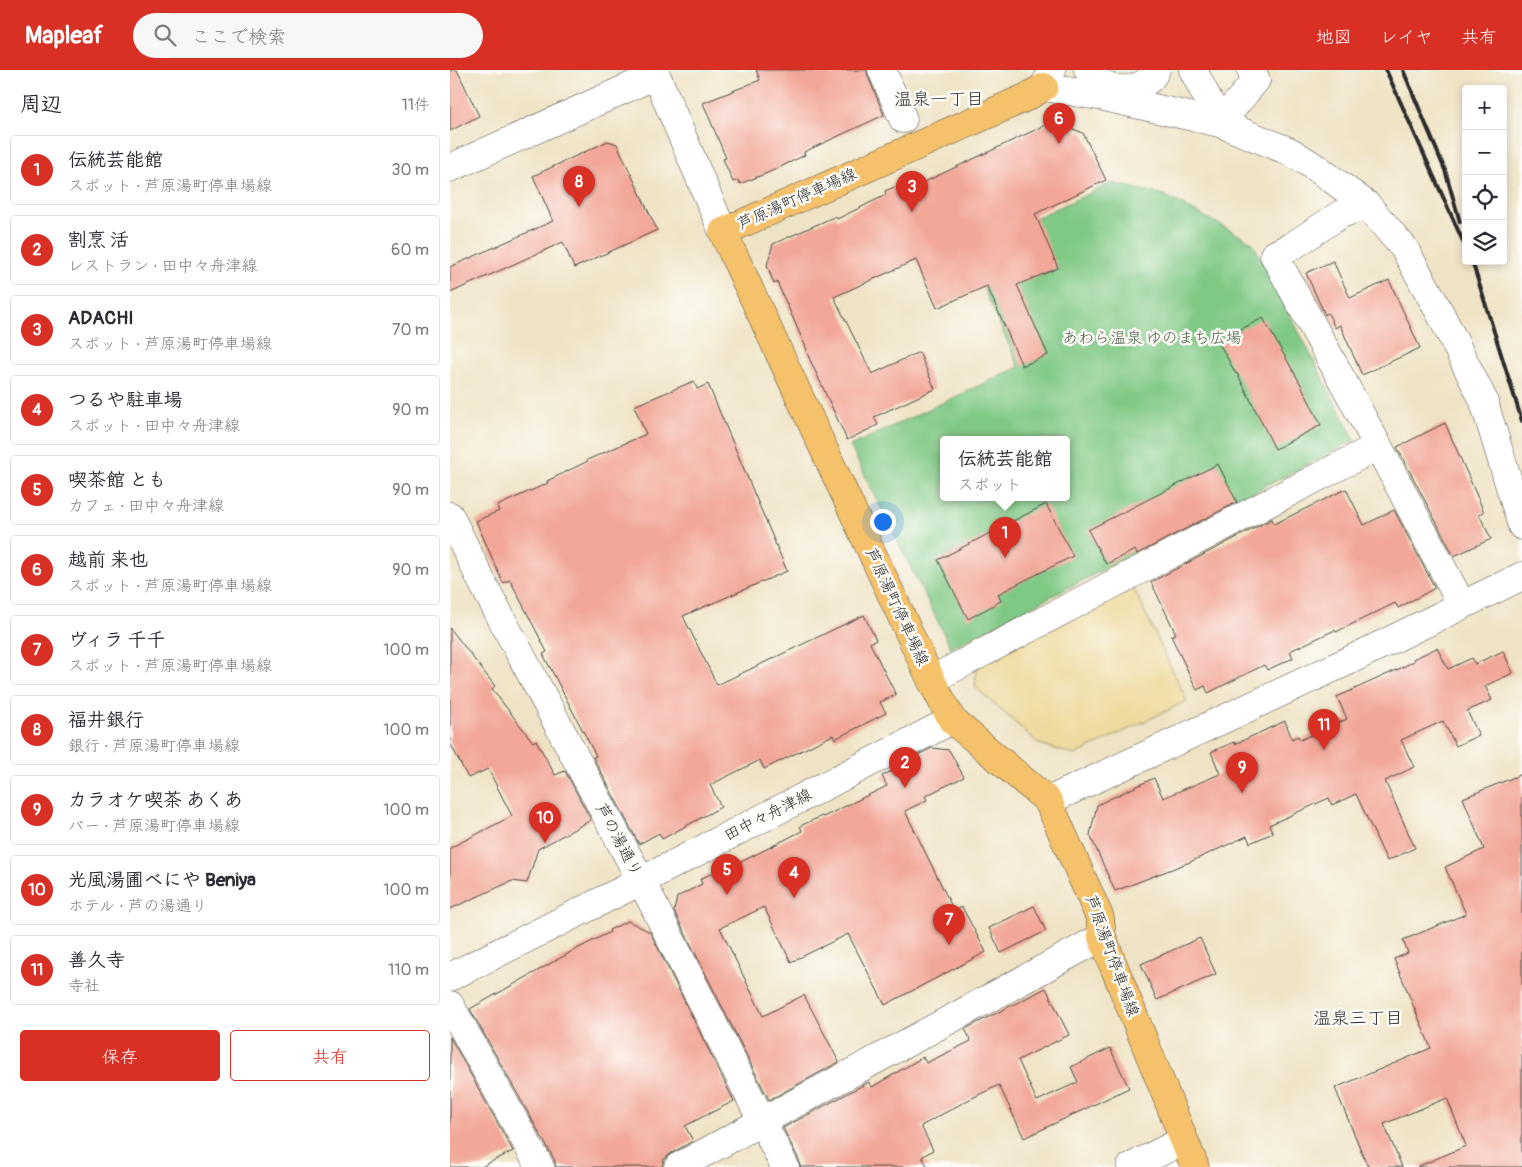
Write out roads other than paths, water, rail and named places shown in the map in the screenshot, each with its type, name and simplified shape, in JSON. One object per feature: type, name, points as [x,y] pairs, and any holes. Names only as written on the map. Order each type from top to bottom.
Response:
[{"type":"main road","name":"芦原湯町停車場線","points":[[1048,78],[1018,101],[723,232],[931,680],[952,720],[1048,801],[1100,918],[1102,937],[1195,1167]]},
{"type":"street","points":[[882,70],[903,119]]},
{"type":"street","points":[[1088,70],[1095,80],[1119,95]]},
{"type":"street","points":[[1119,95],[1144,84],[1153,76],[1156,70]]},
{"type":"street","points":[[1193,70],[1220,123]]},
{"type":"street","points":[[1220,123],[1256,80],[1251,70]]},
{"type":"street","points":[[450,168],[655,73],[723,232]]},
{"type":"street","points":[[1048,78],[1119,95],[1220,123],[1291,152],[1318,169],[1367,205],[1404,248],[1440,312],[1483,399],[1522,526]]},
{"type":"street","points":[[1367,205],[1342,214],[1294,245],[1274,255],[1378,446],[1454,590],[1460,605]]},
{"type":"street","points":[[931,680],[1378,446]]},
{"type":"street","name":"芦の湯通り","points":[[450,516],[482,582],[641,881],[785,1167]]},
{"type":"street","points":[[1048,801],[1346,662],[1522,576]]},
{"type":"street","name":"田中々舟津線","points":[[450,977],[641,881],[952,720]]},
{"type":"street","points":[[678,1167],[1102,937]]},
{"type":"street","points":[[450,1005],[540,1167]]},
{"type":"street","points":[[1131,1167],[1184,1140]]},
{"type":"railway","points":[[1386,70],[1462,239]]},
{"type":"railway","points":[[1403,70],[1445,170],[1460,222]]},
{"type":"railway","points":[[1473,265],[1522,421]]},
{"type":"place","name":"越前 来也","points":[[1059,144]]},
{"type":"place","name":"福井銀行","points":[[579,207]]},
{"type":"place","name":"ADACHI","points":[[912,212]]},
{"type":"place","name":"伝統芸能館","points":[[1005,558]]},
{"type":"place","name":"善久寺","points":[[1324,750]]},
{"type":"place","name":"割烹 活","points":[[905,788]]},
{"type":"place","name":"カラオケ喫茶 あくあ","points":[[1242,793]]},
{"type":"place","name":"光風湯圃べにや Beniya","points":[[545,843]]},
{"type":"place","name":"喫茶館 とも","points":[[727,895]]},
{"type":"place","name":"つるや駐車場","points":[[794,898]]},
{"type":"place","name":"ヴィラ 千千","points":[[949,945]]},
{"type":"district","name":"温泉一丁目","points":[[939,99]]},
{"type":"district","name":"温泉三丁目","points":[[1358,1018]]},
{"type":"park label","name":"あわら温泉 ゆのまち広場","points":[[1152,338]]}]
